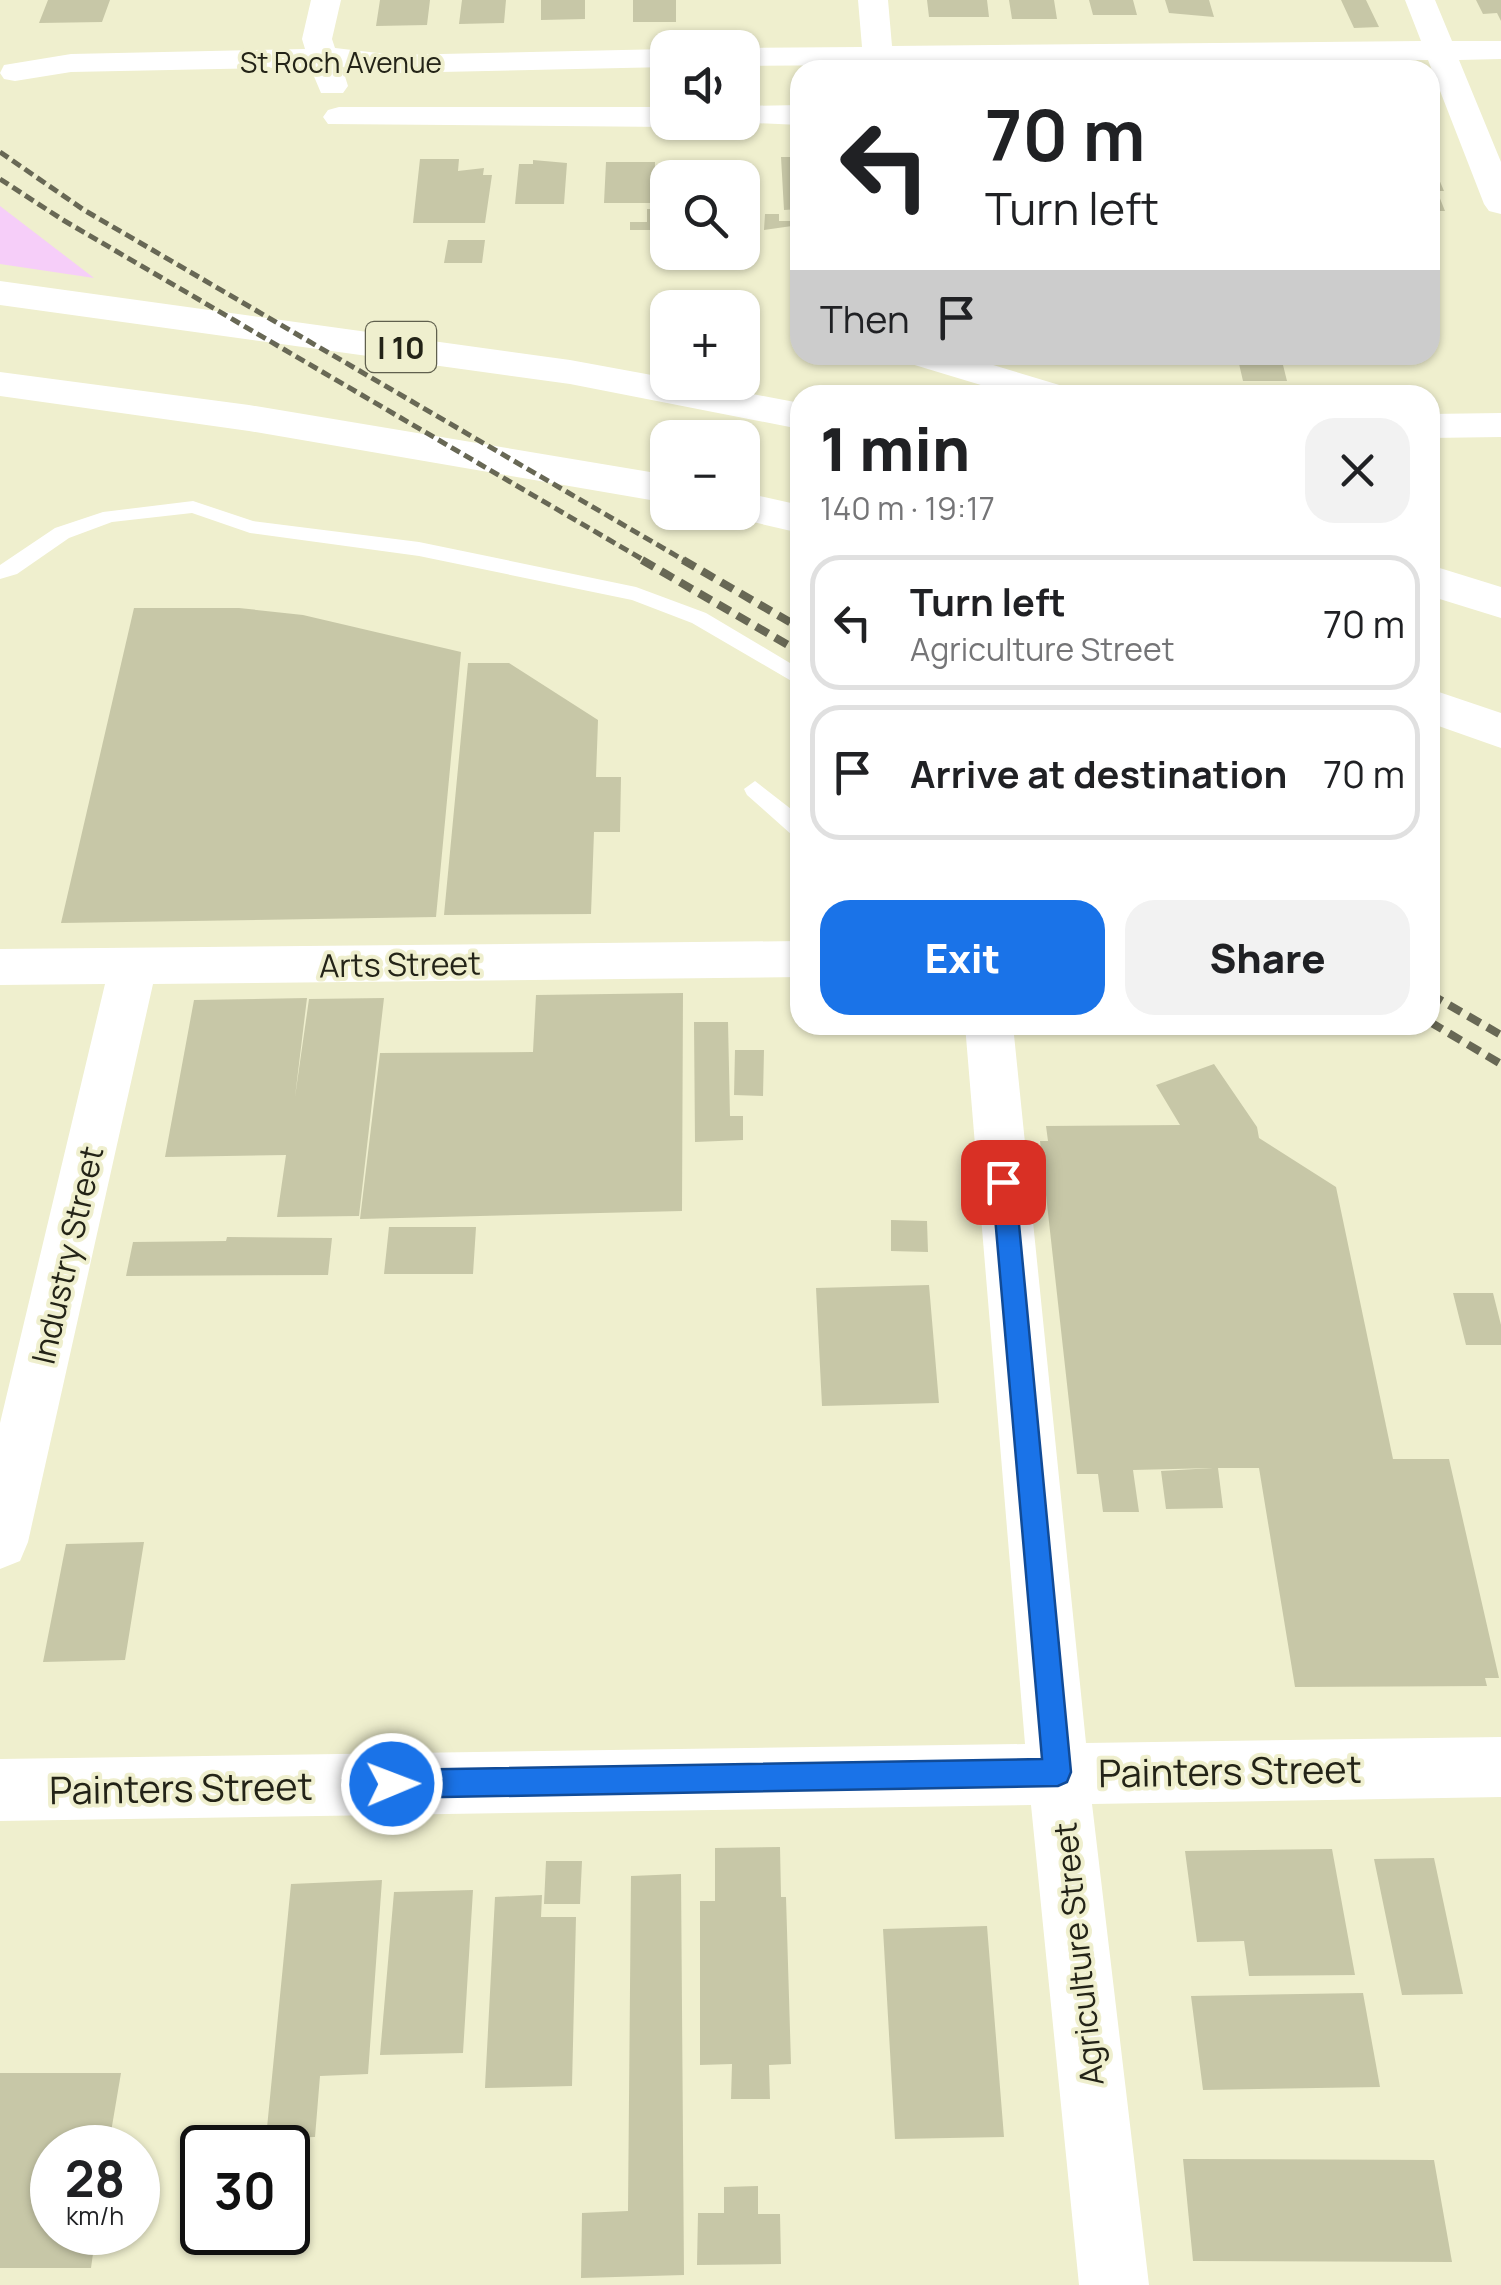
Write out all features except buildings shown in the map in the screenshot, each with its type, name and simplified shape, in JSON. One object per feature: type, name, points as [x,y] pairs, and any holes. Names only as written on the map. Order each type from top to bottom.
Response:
[{"type":"highway","name":"I 10","points":[[0,293],[570,372],[790,414]]},
{"type":"highway","points":[[0,384],[249,418],[650,486]]},
{"type":"highway","points":[[760,510],[790,517]]},
{"type":"highway","points":[[1440,583],[1501,604]]},
{"type":"highway","points":[[1440,708],[1501,731]]},
{"type":"street","points":[[326,0],[317,40],[325,56],[339,117],[329,149]]},
{"type":"street","points":[[873,0],[878,60]]},
{"type":"street","points":[[1420,0],[1440,50],[1446,107],[1501,204]]},
{"type":"street","points":[[972,60],[1501,50]]},
{"type":"street","name":"St Roch Avenue","points":[[16,72],[71,63],[280,61],[325,56],[395,64],[650,58]]},
{"type":"street","points":[[760,58],[824,60]]},
{"type":"street","points":[[1446,107],[1501,106]]},
{"type":"street","points":[[760,116],[790,115]]},
{"type":"street","name":"St Roch Avenue","points":[[339,117],[650,117]]},
{"type":"street","points":[[953,365],[1020,385]]},
{"type":"street","points":[[1440,426],[1501,425]]},
{"type":"street","name":"Arts Street","points":[[0,967],[790,959]]},
{"type":"street","name":"Industry Street","points":[[0,1542],[133,968]]},
{"type":"street","name":"Agriculture Street","points":[[990,1035],[1058,1772],[1114,2285]]},
{"type":"street","name":"Painters Street","points":[[0,1790],[1501,1767]]},
{"type":"lane","points":[[0,572],[62,533],[110,516],[193,507],[250,527],[419,549],[636,594],[699,618],[790,672]]},
{"type":"lane","points":[[755,789],[790,820]]},
{"type":"shaded area","points":[[0,206],[94,278],[0,264]]},
{"type":"railway","points":[[0,152],[84,210],[687,562]]},
{"type":"railway","points":[[0,179],[63,220],[647,562]]},
{"type":"railway","points":[[642,560],[790,646]]},
{"type":"railway","points":[[683,560],[790,622]]},
{"type":"railway","points":[[1440,1000],[1501,1035]]},
{"type":"railway","points":[[1440,1028],[1501,1064]]},
{"type":"route","points":[[392,1784],[1058,1772],[1003,1182]]}]
